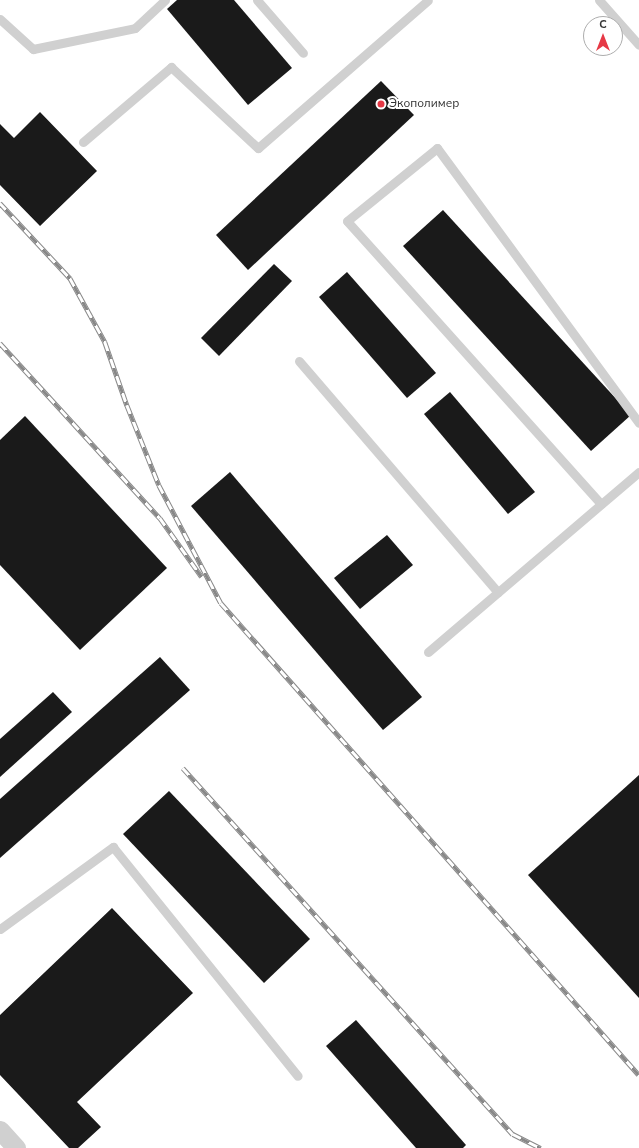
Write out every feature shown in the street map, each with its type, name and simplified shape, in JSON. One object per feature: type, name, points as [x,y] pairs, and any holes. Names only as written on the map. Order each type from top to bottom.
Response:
[{"type":"street","points":[[0,1130],[16,1148]]},
{"type":"lane","points":[[0,18],[33,49],[135,28],[165,0]]},
{"type":"lane","points":[[257,0],[303,53]]},
{"type":"lane","points":[[82,142],[172,66],[258,148],[428,0]]},
{"type":"lane","points":[[599,0],[639,45]]},
{"type":"lane","points":[[601,504],[347,222],[437,148],[639,423]]},
{"type":"lane","points":[[299,361],[498,592]]},
{"type":"lane","points":[[428,652],[639,472]]},
{"type":"lane","points":[[0,929],[113,847],[298,1076]]},
{"type":"building","points":[[177,0],[234,0],[292,68],[248,105],[167,9]]},
{"type":"building","points":[[381,81],[414,115],[248,270],[216,235]]},
{"type":"building","points":[[40,112],[97,171],[40,226],[0,185],[0,124],[14,138]]},
{"type":"building","points":[[443,210],[631,415],[591,451],[403,246]]},
{"type":"building","points":[[274,264],[292,281],[219,356],[201,338]]},
{"type":"building","points":[[347,272],[436,373],[407,398],[319,297]]},
{"type":"building","points":[[450,392],[535,492],[508,514],[424,414]]},
{"type":"building","points":[[25,416],[167,568],[80,650],[0,565],[0,440]]},
{"type":"building","points":[[230,472],[422,697],[383,730],[191,506]]},
{"type":"building","points":[[387,535],[413,565],[360,609],[334,578]]},
{"type":"building","points":[[160,657],[190,690],[0,858],[0,799]]},
{"type":"building","points":[[53,692],[72,712],[0,777],[0,739]]},
{"type":"building","points":[[639,775],[639,998],[528,875]]},
{"type":"building","points":[[169,791],[310,939],[264,983],[123,834]]},
{"type":"building","points":[[112,908],[193,993],[77,1102],[101,1127],[78,1148],[69,1148],[0,1075],[0,1015]]},
{"type":"building","points":[[356,1020],[466,1145],[463,1148],[416,1148],[326,1046]]},
{"type":"railway","points":[[0,203],[70,278],[105,342],[127,405],[159,485],[221,603],[639,1075]]},
{"type":"railway","points":[[0,343],[160,518],[202,577]]},
{"type":"railway","points":[[183,768],[513,1134],[541,1148]]},
{"type":"place","name":"Экополимер","points":[[381,104]]}]
